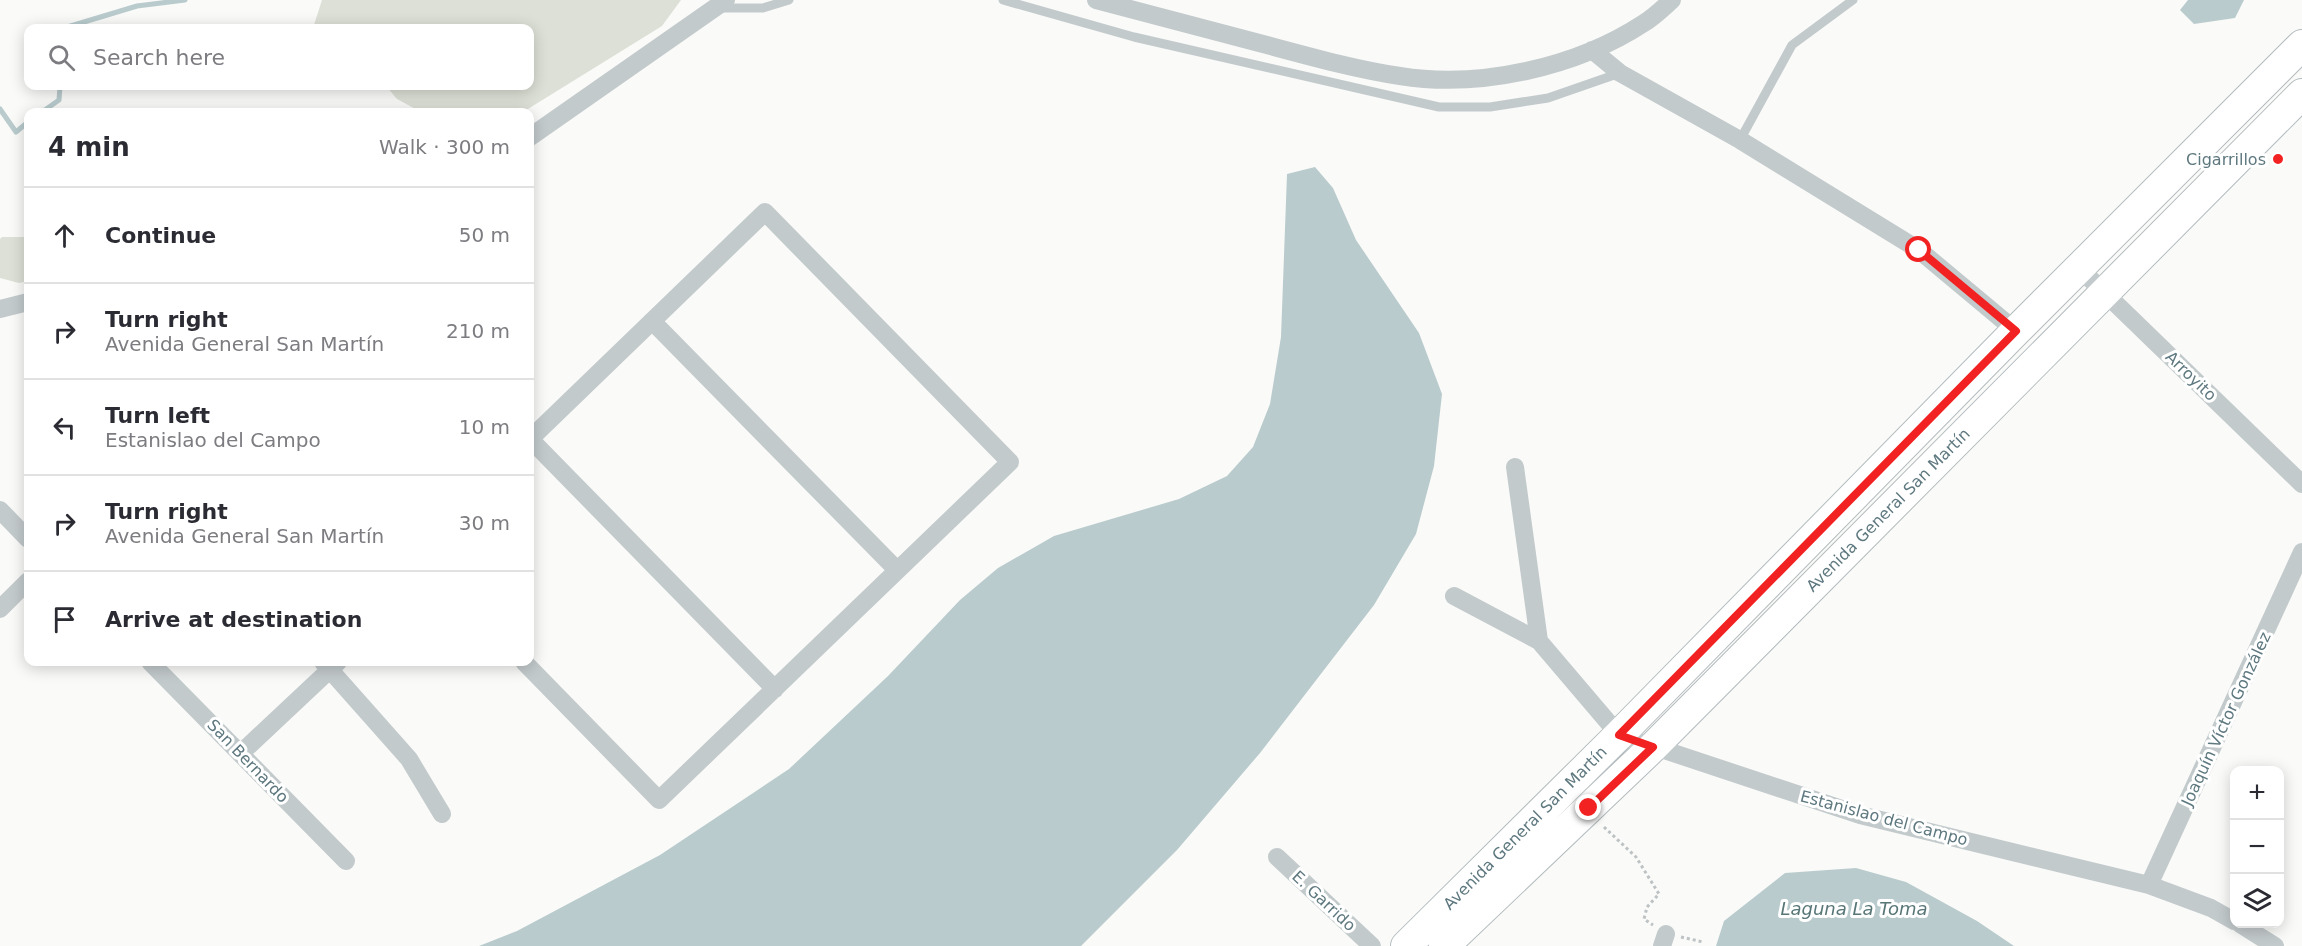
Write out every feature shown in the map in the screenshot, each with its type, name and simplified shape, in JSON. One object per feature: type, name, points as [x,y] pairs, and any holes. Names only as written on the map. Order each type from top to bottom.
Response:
[{"type":"main road","name":"Avenida General San Martín","points":[[1406,946],[1619,735],[2016,331],[2302,45]]},
{"type":"main road","name":"Avenida General San Martín","points":[[1444,946],[1653,747],[2302,94]]},
{"type":"street","points":[[1096,0],[1326,61],[1402,76],[1457,80],[1511,75],[1550,65],[1592,50],[1645,23],[1672,0]]},
{"type":"street","points":[[534,134],[720,4]]},
{"type":"street","points":[[1592,50],[1620,73],[1740,140],[1919,250],[2016,331]]},
{"type":"street","points":[[528,666],[659,800],[1010,462],[765,212],[534,435]]},
{"type":"street","name":"Arroyito","points":[[2079,268],[2302,484]]},
{"type":"street","points":[[0,309],[24,303]]},
{"type":"street","points":[[652,321],[897,570]]},
{"type":"street","points":[[534,443],[774,689]]},
{"type":"street","points":[[1515,467],[1539,641]]},
{"type":"street","points":[[0,510],[24,535]]},
{"type":"street","name":"Joaquín Víctor González","points":[[2149,885],[2302,552]]},
{"type":"street","points":[[0,609],[24,585]]},
{"type":"street","points":[[1454,596],[1539,641],[1619,735]]},
{"type":"street","name":"San Bernardo","points":[[154,666],[346,861]]},
{"type":"street","points":[[241,753],[329,666]]},
{"type":"street","points":[[333,666],[410,759],[442,814]]},
{"type":"street","name":"Estanislao del Campo","points":[[1619,735],[1860,815],[2149,885],[2211,908],[2230,918]]},
{"type":"street","name":"E. Garrido","points":[[1277,857],[1372,946]]},
{"type":"street","points":[[2246,928],[2275,946]]},
{"type":"lane","points":[[720,4],[764,8],[789,0]]},
{"type":"lane","points":[[1003,0],[1134,37],[1439,107],[1490,107],[1548,98],[1620,73]]},
{"type":"lane","points":[[1740,140],[1792,45],[1853,0]]},
{"type":"path","points":[[1587,810],[1636,857],[1659,894],[1647,907],[1644,919],[1664,940],[1703,942]]},
{"type":"shaded area","points":[[322,0],[681,0],[662,26],[529,108],[414,108],[397,99],[389,90],[534,90],[534,24],[314,24]]},
{"type":"shaded area","points":[[2,237],[24,237],[24,282],[19,283],[0,278],[0,239]]},
{"type":"water","points":[[2188,0],[2244,0],[2235,18],[2194,24],[2180,10]]},
{"type":"water","points":[[1315,167],[1333,188],[1356,240],[1419,333],[1442,394],[1434,466],[1416,534],[1374,605],[1260,753],[1177,850],[1081,946],[479,946],[517,931],[660,855],[789,769],[888,676],[960,600],[998,568],[1054,536],[1179,499],[1227,476],[1253,447],[1270,404],[1281,337],[1287,174]]},
{"type":"water","name":"Laguna La Toma","points":[[1856,868],[1906,882],[1977,921],[2014,946],[1716,946],[1724,921],[1785,873]]},
{"type":"waterway","points":[[77,24],[137,6],[185,0]]},
{"type":"waterway","points":[[48,108],[59,100],[60,90]]},
{"type":"waterway","points":[[0,109],[16,132],[24,125]]},
{"type":"place","name":"Cigarrillos","points":[[2278,159]]},
{"type":"route","points":[[1589,808],[1653,747],[1619,735],[2016,331],[1919,250]]}]
